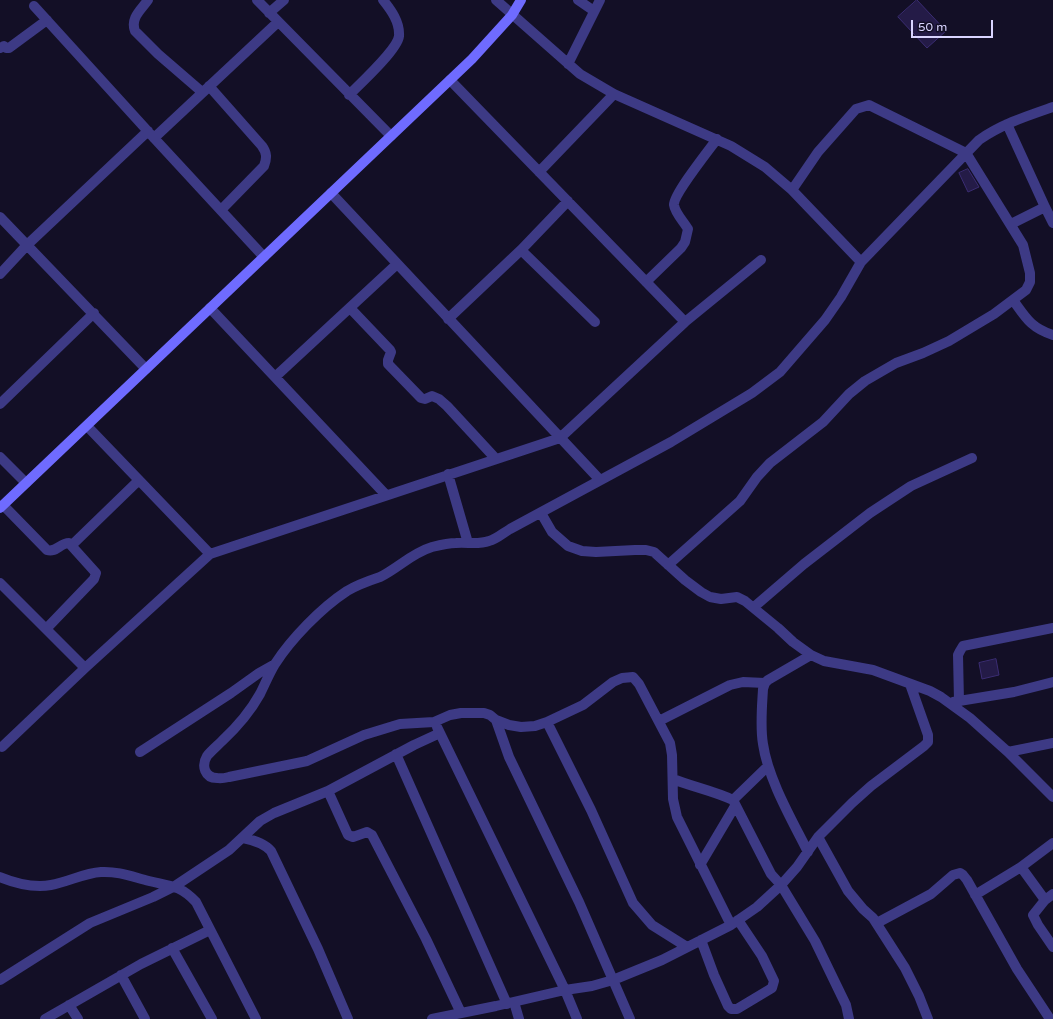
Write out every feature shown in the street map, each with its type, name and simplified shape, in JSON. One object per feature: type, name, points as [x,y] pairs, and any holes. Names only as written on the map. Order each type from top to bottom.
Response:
[{"type":"main road","points":[[2,507],[472,59],[512,15],[521,0]]},
{"type":"street","points":[[148,0],[134,19],[133,26],[135,31],[158,54],[205,89],[262,146],[267,155],[267,160],[264,166],[221,210]]},
{"type":"street","points":[[256,0],[391,136]]},
{"type":"street","points":[[269,14],[284,0]]},
{"type":"street","points":[[349,95],[391,52],[398,41],[398,23],[383,0]]},
{"type":"street","points":[[496,0],[580,74],[614,94],[731,146],[765,167],[792,190],[861,262]]},
{"type":"street","points":[[578,0],[594,10]]},
{"type":"street","points":[[568,64],[600,0]]},
{"type":"street","points":[[34,6],[151,135],[264,256]]},
{"type":"street","points":[[1,46],[8,48],[12,47],[47,20]]},
{"type":"street","points":[[0,274],[27,245],[205,89],[278,22]]},
{"type":"street","points":[[450,80],[685,322]]},
{"type":"street","points":[[539,172],[614,94]]},
{"type":"street","points":[[668,565],[740,501],[757,477],[770,463],[823,422],[849,394],[865,381],[896,363],[949,341],[994,314],[1026,290],[1030,282],[1030,273],[1023,245],[966,153],[869,105],[856,109],[823,147],[792,190]]},
{"type":"street","points":[[701,940],[714,975],[728,1006],[731,1009],[737,1009],[772,988],[774,981],[762,956],[735,923],[700,865],[677,817],[673,799],[670,743],[639,684],[633,677],[622,678],[613,682],[583,705],[535,726],[521,727],[496,720],[484,712],[455,714],[434,722],[400,724],[380,729],[307,761],[229,777],[216,778],[209,776],[204,768],[207,757],[236,729],[248,713],[275,664],[300,632],[347,591],[380,576],[410,557],[430,548],[457,542],[477,544],[489,542],[540,512],[671,442],[752,393],[780,372],[825,320],[841,297],[861,262],[979,140],[992,131],[1007,124],[1053,107]]},
{"type":"street","points":[[1007,124],[1053,223]]},
{"type":"street","points":[[646,282],[681,248],[685,242],[688,229],[674,208],[674,201],[687,180],[717,139]]},
{"type":"street","points":[[331,194],[600,480]]},
{"type":"street","points":[[448,319],[521,250],[568,201]]},
{"type":"street","points":[[1011,224],[1045,207]]},
{"type":"street","points":[[0,216],[146,369]]},
{"type":"street","points":[[521,250],[595,322]]},
{"type":"street","points":[[2,747],[85,668],[210,554],[560,438],[685,322],[761,260]]},
{"type":"street","points":[[275,377],[397,264]]},
{"type":"street","points":[[1013,300],[1033,326],[1053,335]]},
{"type":"street","points":[[210,308],[386,495]]},
{"type":"street","points":[[350,308],[390,350],[391,354],[388,364],[415,392],[423,399],[432,396],[439,399],[496,459]]},
{"type":"street","points":[[0,404],[94,313]]},
{"type":"street","points":[[87,426],[210,554]]},
{"type":"street","points":[[0,457],[26,483]]},
{"type":"street","points":[[754,607],[804,564],[870,513],[911,486],[972,458]]},
{"type":"street","points":[[448,474],[468,543]]},
{"type":"street","points":[[72,545],[139,480]]},
{"type":"street","points":[[2,507],[46,550],[54,550],[67,543],[72,545],[95,571],[95,577],[46,629]]},
{"type":"street","points":[[540,512],[552,532],[568,546],[582,551],[596,552],[646,550],[654,552],[696,588],[710,597],[721,599],[737,597],[754,607],[793,642],[824,661],[873,670],[930,691],[954,702],[1008,752],[1053,797]]},
{"type":"street","points":[[0,582],[85,668]]},
{"type":"street","points":[[954,702],[958,655],[964,646],[1053,628]]},
{"type":"street","points":[[808,852],[774,782],[768,766],[762,733],[763,689],[765,683],[788,667],[811,654]]},
{"type":"street","points":[[140,752],[275,664]]},
{"type":"street","points":[[659,721],[730,685],[743,682],[765,683]]},
{"type":"street","points":[[954,702],[1014,692],[1053,682]]},
{"type":"street","points":[[432,1019],[447,1018],[461,1013],[566,990],[592,986],[613,980],[662,960],[735,923],[757,907],[781,885],[797,867],[818,837],[832,822],[871,786],[928,742],[928,735],[910,684]]},
{"type":"street","points":[[496,720],[509,757],[579,902],[630,1019]]},
{"type":"street","points":[[434,722],[566,990],[577,1019]]},
{"type":"street","points":[[547,722],[588,804],[633,903],[652,925],[688,947]]},
{"type":"street","points":[[0,980],[90,923],[153,897],[175,886],[229,850],[260,821],[274,813],[328,791],[396,754],[440,733]]},
{"type":"street","points":[[1008,752],[1053,743]]},
{"type":"street","points":[[396,754],[510,1003],[519,1019]]},
{"type":"street","points":[[700,865],[734,803],[768,766]]},
{"type":"street","points":[[673,779],[689,785],[717,792],[734,803],[771,874],[781,885],[815,941],[846,1005],[850,1019]]},
{"type":"street","points":[[328,791],[348,835],[353,837],[367,832],[372,835],[426,939],[461,1013]]},
{"type":"street","points":[[818,837],[848,891],[877,923],[905,968],[919,996],[928,1019]]},
{"type":"street","points":[[243,838],[261,843],[267,846],[271,851],[318,949],[348,1019]]},
{"type":"street","points":[[975,895],[1021,867],[1053,843]]},
{"type":"street","points":[[1021,867],[1049,897],[1033,913],[1033,917],[1053,947]]},
{"type":"street","points":[[0,877],[21,884],[34,886],[52,885],[89,874],[115,872],[175,886],[196,902],[256,1019]]},
{"type":"street","points":[[877,923],[932,894],[956,873],[964,875],[1017,969],[1050,1019]]},
{"type":"street","points":[[46,1019],[121,975],[210,930]]},
{"type":"street","points":[[172,948],[212,1019]]},
{"type":"street","points":[[121,975],[145,1019]]},
{"type":"street","points":[[69,1005],[78,1019]]},
{"type":"building","points":[[917,0],[946,31],[927,48],[898,17]]},
{"type":"building","points":[[968,169],[979,187],[968,192],[959,173]]},
{"type":"building","points":[[996,659],[999,675],[982,679],[979,663]]}]
